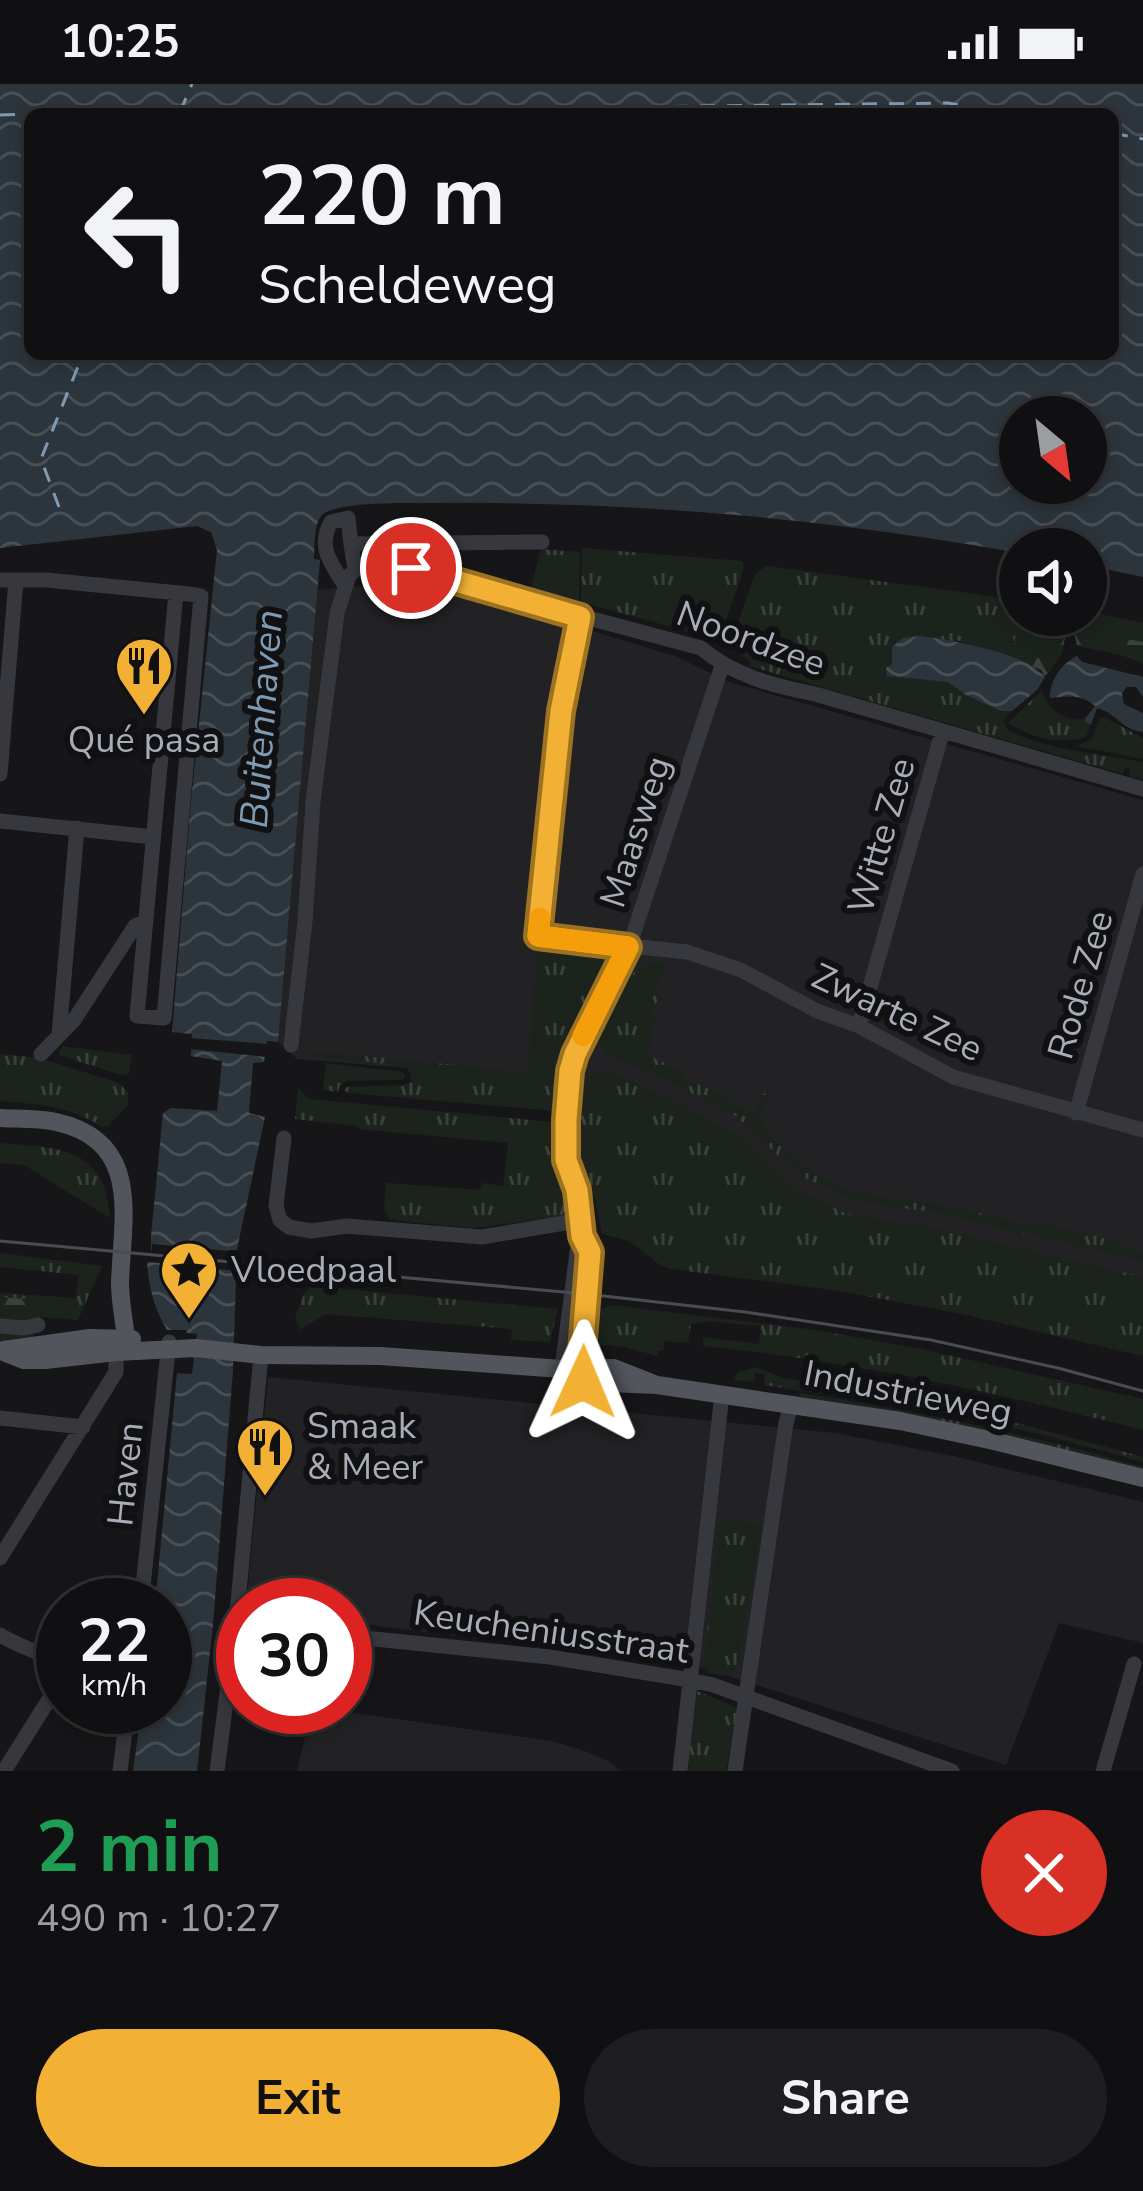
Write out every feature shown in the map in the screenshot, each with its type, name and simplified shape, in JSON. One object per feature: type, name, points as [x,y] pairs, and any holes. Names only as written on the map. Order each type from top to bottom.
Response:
[{"type":"main road","points":[[0,1118],[54,1121],[74,1128],[111,1157],[122,1179],[125,1204],[120,1288],[108,1323],[116,1343]]},
{"type":"main road","name":"Industrieweg","points":[[1,1351],[24,1360],[44,1360],[116,1343],[240,1353],[380,1356],[584,1375],[614,1368],[657,1385],[900,1421],[1143,1478]]},
{"type":"street","points":[[291,1045],[313,802],[337,614],[350,577],[348,518],[331,523],[325,552],[350,577]]},
{"type":"street","points":[[351,544],[542,542]]},
{"type":"street","name":"Noordzee","points":[[350,577],[375,565],[411,568],[701,649],[722,666],[780,687],[1143,789]]},
{"type":"street","points":[[0,774],[8,580],[46,580],[176,593],[200,596],[164,1018],[136,1016],[176,593]]},
{"type":"street","name":"Zwarte Zee","points":[[580,617],[561,711],[538,936],[687,952],[741,970],[953,1077],[1143,1130]]},
{"type":"street","name":"Maasweg","points":[[584,1375],[590,1252],[566,1160],[570,1071],[628,947],[722,666]]},
{"type":"street","name":"Witte Zee","points":[[859,1026],[942,733]]},
{"type":"street","points":[[0,821],[152,837]]},
{"type":"street","points":[[58,1035],[77,828]]},
{"type":"street","name":"Rode Zee","points":[[1076,1113],[1143,874]]},
{"type":"street","points":[[41,1054],[97,988],[135,926],[145,922]]},
{"type":"street","points":[[284,1138],[276,1206],[280,1220],[290,1227],[311,1231],[347,1226],[482,1237],[582,1228]]},
{"type":"street","name":"Maasweg","points":[[562,1370],[582,1228]]},
{"type":"street","points":[[0,1326],[38,1325]]},
{"type":"street","points":[[0,1558],[116,1372],[116,1343]]},
{"type":"street","name":"Haven","points":[[144,1578],[169,1346]]},
{"type":"street","points":[[243,1578],[261,1354]]},
{"type":"street","points":[[680,1771],[722,1394]]},
{"type":"street","points":[[735,1771],[792,1403]]},
{"type":"street","points":[[0,1418],[83,1427]]},
{"type":"street","points":[[0,1516],[19,1528]]},
{"type":"street","points":[[0,1635],[36,1650]]},
{"type":"street","name":"Keucheniusstraat","points":[[372,1639],[550,1658],[690,1680],[952,1771]]},
{"type":"street","points":[[1103,1771],[1134,1664]]},
{"type":"street","points":[[4,1771],[36,1720]]},
{"type":"street","points":[[120,1771],[125,1734]]},
{"type":"street","points":[[217,1771],[223,1734]]},
{"type":"shaded area","points":[[423,580],[675,656],[729,682],[1143,800],[1143,1294],[855,1229],[611,1082],[297,1059],[278,1042],[317,590]]},
{"type":"shaded area","points":[[268,1377],[835,1433],[1143,1502],[1143,1643],[1059,1623],[1006,1765],[697,1666],[372,1625],[372,1578],[249,1578]]},
{"type":"shaded area","points":[[372,1716],[552,1741],[585,1751],[622,1771],[297,1771],[306,1734],[372,1734]]},
{"type":"green space","points":[[582,548],[742,561],[744,568],[719,640],[581,602]]},
{"type":"green space","points":[[541,549],[580,552],[579,602],[530,591]]},
{"type":"green space","points":[[767,566],[999,597],[999,636],[1016,636],[1011,658],[956,640],[886,669],[888,676],[948,682],[1001,711],[1012,711],[1003,721],[1006,728],[1030,740],[1143,762],[1143,780],[1129,776],[1130,768],[1125,767],[1123,774],[749,666],[730,646],[755,574]]},
{"type":"green space","points":[[1107,615],[1143,623],[1143,642],[1107,635]]},
{"type":"green space","points":[[1107,634],[1143,642],[1143,663],[1121,655],[1077,646],[1075,636]]},
{"type":"green space","points":[[1016,636],[1065,636],[1062,653],[1045,677],[1041,670],[1011,658]]},
{"type":"green space","points":[[1042,690],[1057,713],[1091,724],[1086,737],[1046,739],[1008,723]]},
{"type":"green space","points":[[1103,717],[1143,738],[1143,759],[1076,746],[1092,739]]},
{"type":"green space","points":[[537,944],[596,949],[607,955],[609,965],[568,1046],[558,1111],[348,1093],[347,1087],[405,1085],[411,1082],[411,1074],[406,1066],[306,1055],[303,1050],[528,1072]]},
{"type":"green space","points":[[657,962],[668,963],[653,993],[659,997],[651,1013],[656,1016],[649,1032],[654,1036],[646,1054],[753,1113],[764,1093],[770,1096],[759,1119],[803,1167],[840,1187],[879,1197],[1043,1223],[1123,1243],[1123,1247],[1143,1252],[1143,1262],[840,1195],[798,1174],[736,1116],[605,1055],[597,1041],[621,989],[636,971]]},
{"type":"green space","points":[[63,1046],[132,1055],[129,1074],[58,1055]]},
{"type":"green space","points":[[0,1054],[39,1058],[119,1083],[128,1092],[128,1105],[102,1127],[66,1110],[0,1101]]},
{"type":"green space","points":[[326,1063],[403,1072],[405,1077],[346,1081],[338,1092],[323,1090]]},
{"type":"green space","points":[[609,1071],[720,1125],[744,1140],[795,1189],[847,1214],[936,1228],[1143,1277],[1143,1356],[958,1313],[660,1265],[629,1241],[602,1234],[580,1161],[576,1131],[583,1080]]},
{"type":"green space","points":[[298,1089],[310,1099],[552,1122],[572,1204],[563,1216],[474,1228],[391,1220],[384,1210],[386,1183],[480,1190],[482,1183],[503,1186],[508,1143],[295,1119]]},
{"type":"green space","points":[[0,1143],[75,1155],[99,1177],[110,1218],[24,1165],[0,1163]]},
{"type":"green space","points":[[0,1253],[102,1266],[78,1320],[41,1317],[39,1300],[0,1297],[0,1293],[76,1298],[79,1275],[0,1267]]},
{"type":"green space","points":[[311,1286],[558,1309],[550,1342],[511,1340],[512,1329],[325,1314],[300,1330],[295,1319]]},
{"type":"green space","points":[[0,1297],[39,1300],[41,1317],[31,1342],[0,1341]]},
{"type":"green space","points":[[612,1305],[816,1330],[1143,1399],[1143,1430],[924,1380],[703,1346],[703,1337],[759,1344],[761,1326],[691,1324],[688,1343],[665,1341],[657,1356],[595,1345],[596,1310]]},
{"type":"green space","points":[[756,1367],[783,1378],[1025,1425],[1143,1457],[1143,1462],[948,1414],[764,1385],[765,1374],[755,1373],[754,1382],[733,1380],[739,1372]]},
{"type":"green space","points":[[800,1393],[1016,1434],[1143,1467],[1143,1471],[799,1397]]},
{"type":"green space","points":[[719,1520],[762,1524],[739,1662],[732,1674],[724,1675],[709,1673],[704,1665]]},
{"type":"green space","points":[[695,1690],[738,1708],[726,1771],[688,1771]]},
{"type":"water","name":"Buitenhaven","points":[[0,84],[1143,84],[1143,577],[1107,569],[1107,528],[999,528],[999,550],[800,521],[653,509],[391,503],[342,507],[319,519],[314,559],[320,560],[278,1042],[267,1041],[264,1062],[253,1063],[249,1113],[265,1117],[237,1249],[233,1370],[197,1771],[133,1771],[138,1734],[192,1734],[192,1578],[158,1578],[177,1373],[192,1374],[197,1334],[167,1330],[155,1306],[147,1262],[151,1262],[163,1113],[171,1108],[217,1111],[222,1061],[191,1056],[192,1034],[172,1032],[217,550],[211,532],[197,526],[0,548]]},
{"type":"water","points":[[920,636],[1006,655],[1045,677],[1012,711],[1001,711],[948,682],[887,676],[892,647],[903,638]]},
{"type":"water","points":[[1077,656],[1082,662],[1143,677],[1143,697],[1136,687],[1122,693],[1124,704],[1143,713],[1143,732],[1097,708],[1091,724],[1086,723],[1095,706],[1090,702],[1050,698],[1058,673]]},
{"type":"pier","points":[[190,1038],[269,1044],[267,1057],[189,1049]]},
{"type":"pier","points":[[152,1244],[240,1252],[238,1271],[148,1262]]},
{"type":"ferry route","points":[[182,108],[192,84]]},
{"type":"ferry route","points":[[541,108],[948,103],[976,108]]},
{"type":"ferry route","points":[[0,115],[24,114]]},
{"type":"ferry route","points":[[1119,134],[1143,139]]},
{"type":"ferry route","points":[[59,507],[41,459],[81,360]]},
{"type":"tram line","points":[[0,1241],[745,1312],[931,1340],[1143,1391]]},
{"type":"slow traffic","points":[[540,918],[538,936],[628,947],[583,1036]]},
{"type":"place","name":"Qué pasa","points":[[144,717]]},
{"type":"place","name":"Vloedpaal","points":[[189,1321]]},
{"type":"place","name":"Smaak & Meer","points":[[265,1498]]},
{"type":"route","points":[[411,568],[580,617],[561,711],[538,936],[628,947],[570,1071],[566,1160],[577,1190],[582,1236],[590,1252],[583,1382]]}]
